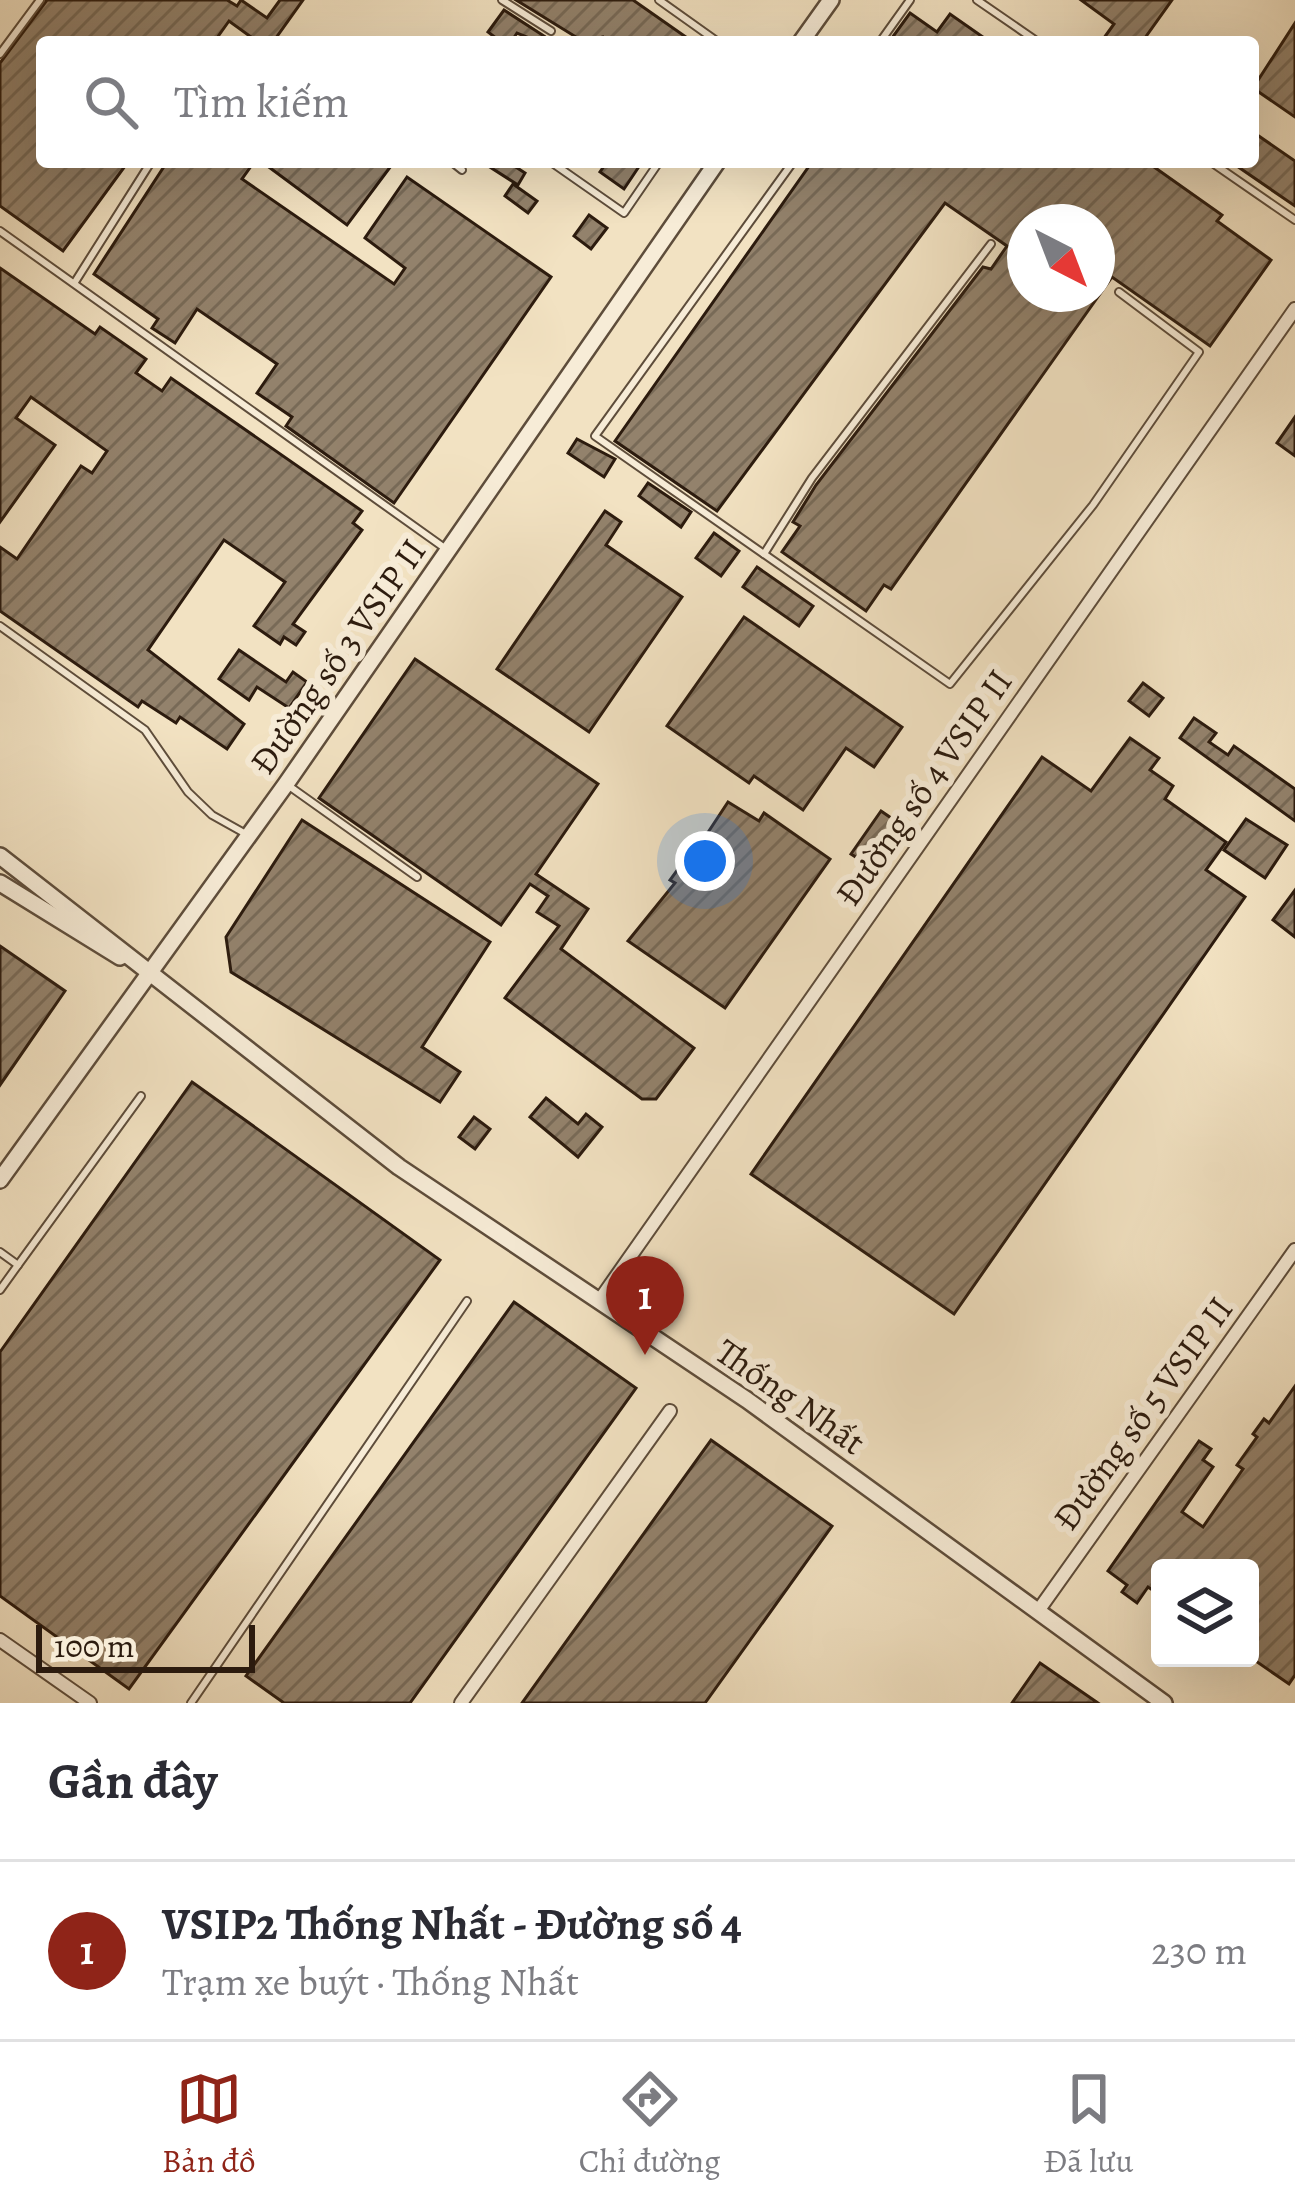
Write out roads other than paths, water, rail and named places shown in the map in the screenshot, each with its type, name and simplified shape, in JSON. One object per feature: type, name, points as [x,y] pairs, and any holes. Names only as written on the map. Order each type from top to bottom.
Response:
[{"type":"street","points":[[805,36],[831,0]]},
{"type":"street","name":"Đường số 3 VSIP II","points":[[0,1180],[286,784],[713,168]]},
{"type":"street","name":"Đường số 4 VSIP II","points":[[599,1301],[1295,309]]},
{"type":"street","name":"Thống Nhất","points":[[0,856],[399,1167],[748,1400],[1164,1703]]},
{"type":"street","name":"Thống Nhất","points":[[0,884],[63,926],[149,973]]},
{"type":"street","name":"Đường số 5 VSIP II","points":[[1038,1611],[1295,1250]]},
{"type":"street","points":[[461,1703],[670,1411]]},
{"type":"street","points":[[0,1640],[90,1703]]},
{"type":"lane","points":[[0,55],[40,0]]},
{"type":"lane","points":[[502,0],[551,31]]},
{"type":"lane","points":[[659,0],[710,36]]},
{"type":"lane","points":[[884,36],[910,0]]},
{"type":"lane","points":[[977,0],[1029,36]]},
{"type":"lane","points":[[75,282],[148,168]]},
{"type":"lane","points":[[560,168],[624,213],[655,168]]},
{"type":"lane","points":[[789,168],[596,436],[950,684],[1093,505],[1198,352],[1119,292]]},
{"type":"lane","points":[[1220,168],[1295,220]]},
{"type":"lane","points":[[0,231],[448,550]]},
{"type":"lane","points":[[764,554],[812,478],[991,244]]},
{"type":"lane","points":[[0,626],[145,730],[188,792],[212,815],[247,835]]},
{"type":"lane","points":[[286,784],[417,877]]},
{"type":"lane","points":[[0,1290],[141,1096]]},
{"type":"lane","points":[[0,1252],[18,1265]]},
{"type":"lane","points":[[191,1703],[467,1301]]},
{"type":"place","name":"VSIP2 Thống Nhất - Đường số 4","points":[[645,1355]]}]
